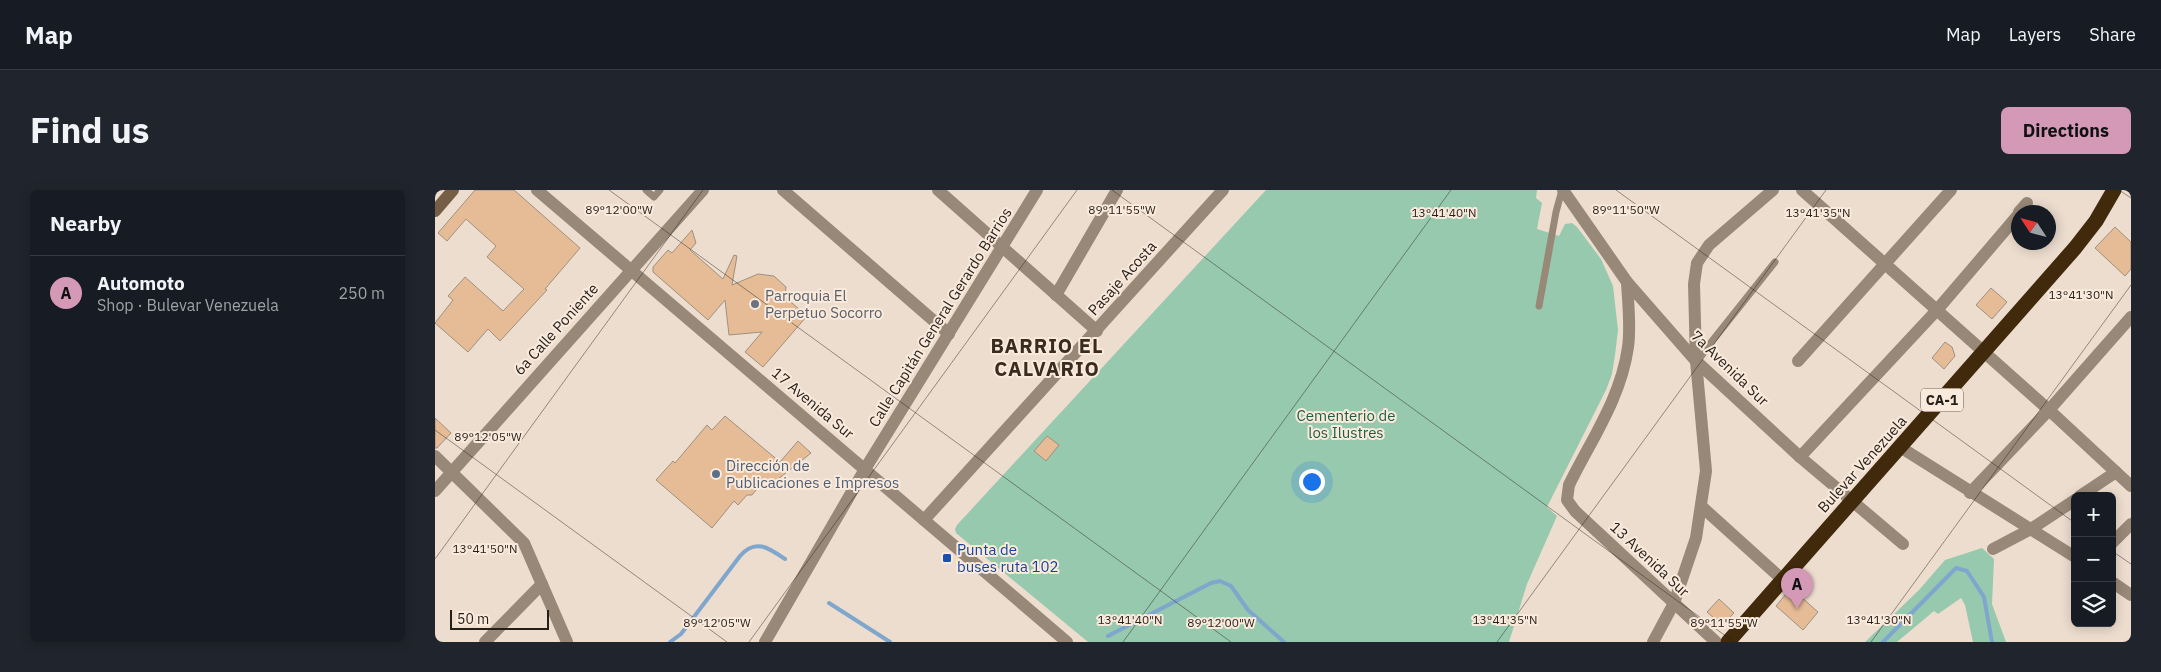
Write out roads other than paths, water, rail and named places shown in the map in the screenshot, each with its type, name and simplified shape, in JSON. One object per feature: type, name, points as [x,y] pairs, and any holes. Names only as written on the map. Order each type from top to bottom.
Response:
[{"type":"highway","name":"Bulevar Venezuela","points":[[1727,642],[2075,248],[2095,221],[2114,190]]},
{"type":"street","points":[[435,211],[453,190]]},
{"type":"street","name":"17 Avenida Sur","points":[[537,190],[1067,642]]},
{"type":"street","name":"6a Calle Poniente","points":[[435,490],[703,190]]},
{"type":"street","points":[[783,190],[949,334]]},
{"type":"street","points":[[938,190],[1097,331]]},
{"type":"street","name":"Calle Capitán General Gerardo Barrios","points":[[765,642],[865,470],[1037,190]]},
{"type":"street","points":[[1056,295],[1117,190]]},
{"type":"street","name":"Pasaje Acosta","points":[[924,520],[1223,190]]},
{"type":"street","name":"7a Avenida Sur","points":[[1562,190],[1627,282],[1696,361],[1800,457],[1903,544]]},
{"type":"street","points":[[1653,642],[1674,603],[1696,538],[1706,471],[1696,361],[1694,284],[1697,263],[1709,246],[1773,190]]},
{"type":"street","points":[[1802,190],[2049,410],[2131,486]]},
{"type":"street","points":[[1798,361],[1951,190]]},
{"type":"street","points":[[1800,457],[1937,310],[2011,223]]},
{"type":"street","name":"13 Avenida Sur","points":[[1627,282],[1629,338],[1624,370],[1612,402],[1569,485],[1568,503],[1716,642]]},
{"type":"street","points":[[1970,493],[2049,410],[2131,317]]},
{"type":"street","points":[[1900,447],[1970,493],[2071,554]]},
{"type":"street","points":[[435,456],[524,543],[567,642]]},
{"type":"street","points":[[2086,492],[2115,472]]},
{"type":"street","points":[[1993,549],[2031,529],[2071,503]]},
{"type":"street","points":[[1701,506],[1783,580]]},
{"type":"street","points":[[2116,539],[2131,524]]},
{"type":"street","points":[[485,642],[542,584]]},
{"type":"street","points":[[2116,585],[2131,595]]},
{"type":"lane","points":[[645,190],[653,198],[661,190]]},
{"type":"lane","points":[[1539,306],[1555,212],[1562,190]]},
{"type":"lane","points":[[1696,361],[1775,262]]},
{"type":"waterway","points":[[670,642],[681,634],[740,556],[751,547],[768,548],[785,559]]},
{"type":"waterway","points":[[1883,642],[1956,568],[1967,571],[1984,597],[1992,642]]},
{"type":"waterway","points":[[1108,636],[1211,583],[1220,581],[1231,586],[1248,610],[1284,642]]},
{"type":"waterway","points":[[829,603],[890,642]]},
{"type":"place","name":"Parroquia El Perpetuo Socorro","points":[[755,304]]},
{"type":"place","name":"Dirección de Publicaciones e Impresos","points":[[716,474]]},
{"type":"place","name":"Punta de buses ruta 102","points":[[947,558]]},
{"type":"place","name":"Automoto","points":[[1797,609]]},
{"type":"district","name":"BARRIO EL CALVARIO","points":[[1047,356]]},
{"type":"park label","name":"Cementerio de los Ilustres","points":[[1346,424]]}]
